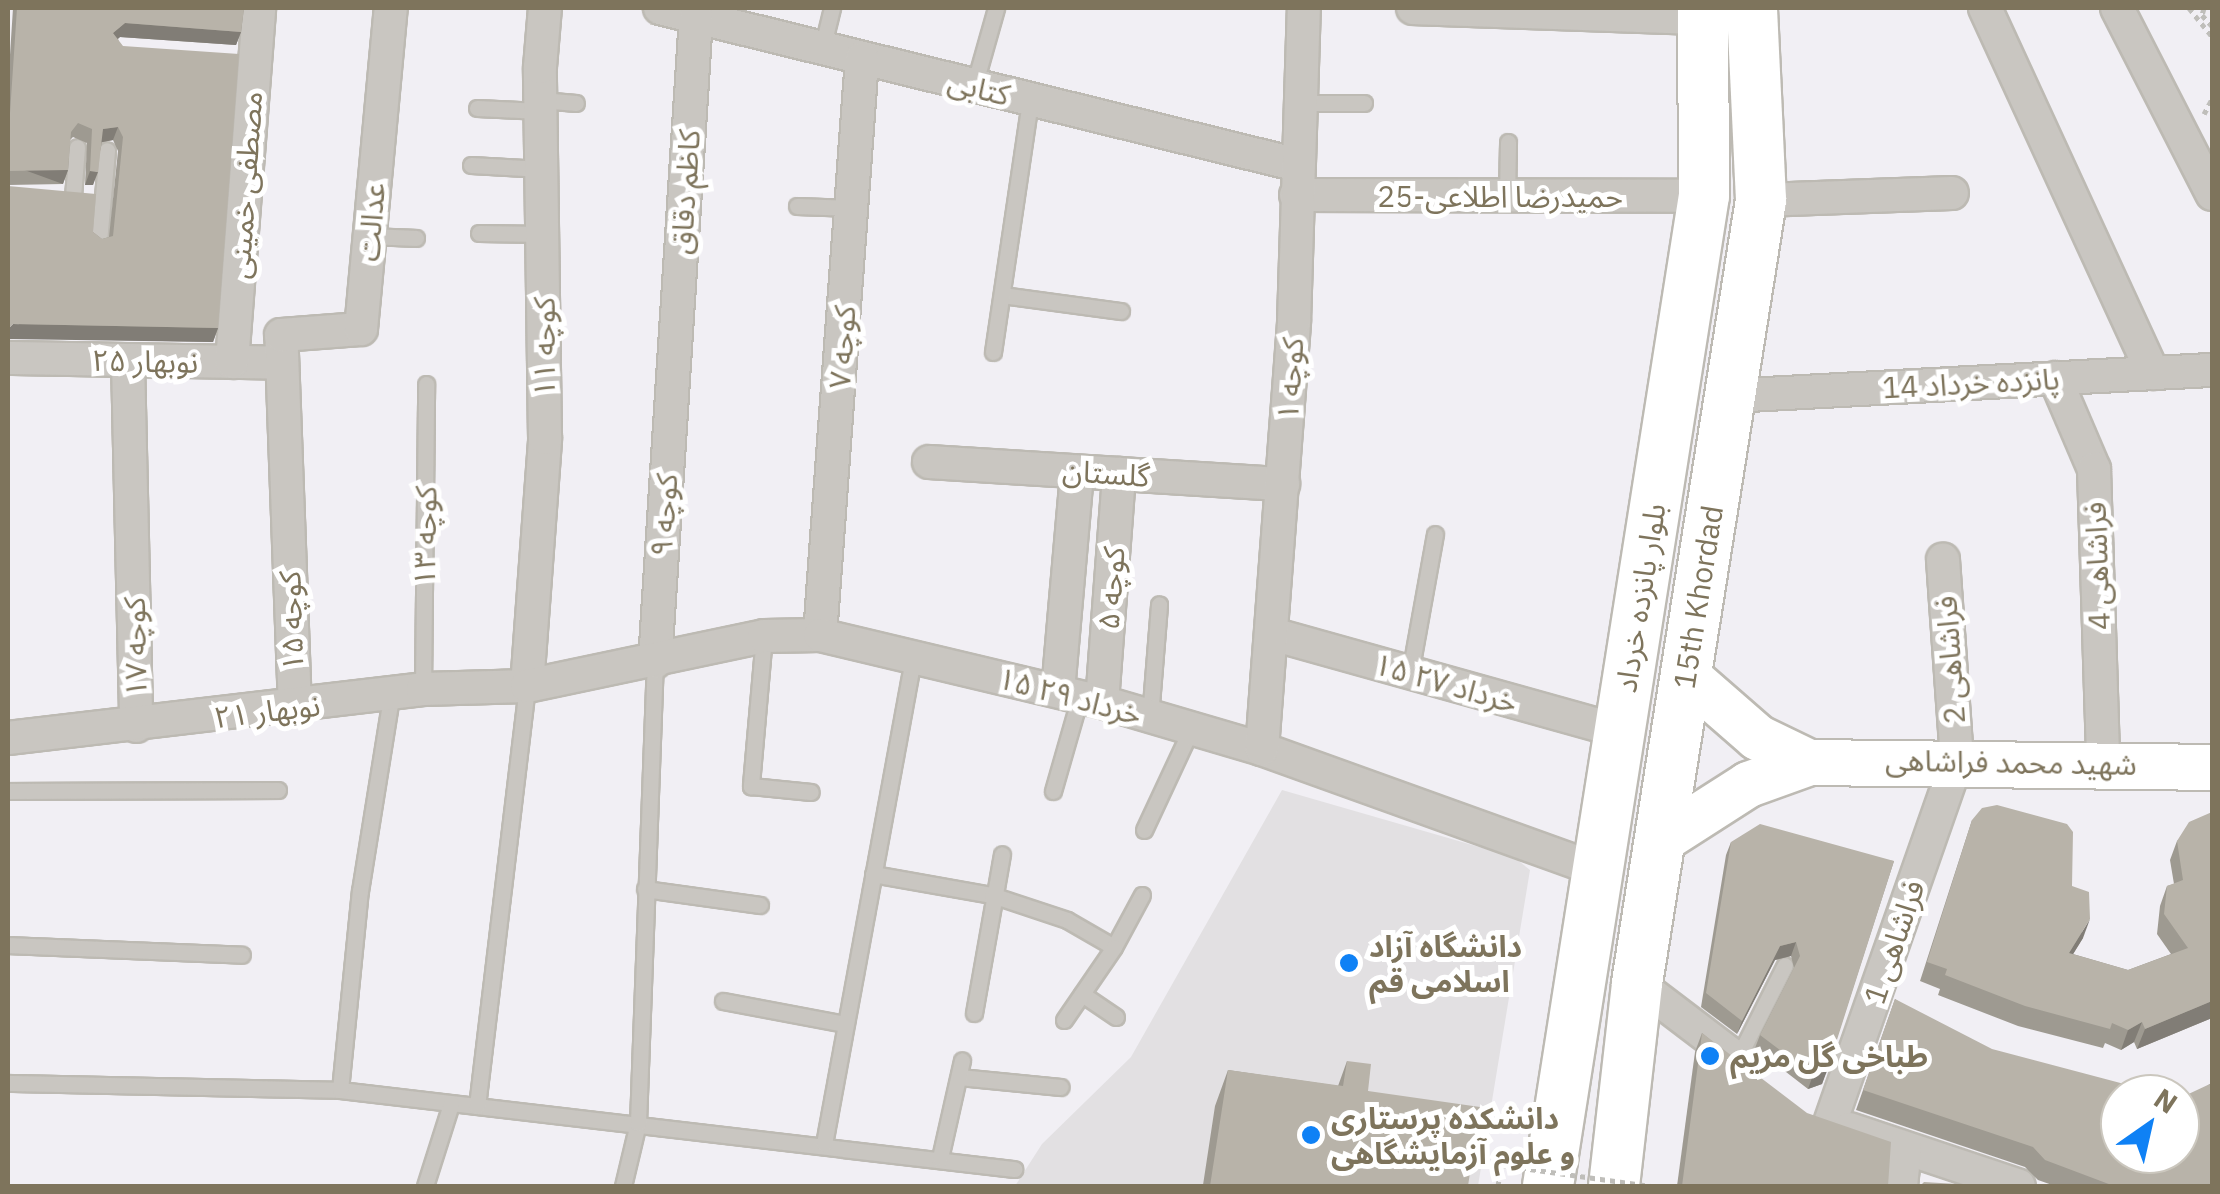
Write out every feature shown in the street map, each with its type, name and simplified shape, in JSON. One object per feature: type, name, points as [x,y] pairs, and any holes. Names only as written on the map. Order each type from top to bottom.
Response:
[{"type":"main road","name":"15th Khordad","points":[[1614,1186],[1637,983],[1761,200],[1752,8]]},
{"type":"main road","name":"بلوار پانزده خرداد","points":[[1548,1186],[1704,196],[1703,13]]},
{"type":"main road","points":[[1686,675],[1756,737],[1808,762]]},
{"type":"main road","name":"شهید محمد فراشاهی","points":[[1808,762],[1957,760],[2212,767]]},
{"type":"main road","points":[[1660,842],[1748,784],[1808,762]]},
{"type":"street","name":"مصطفی خمینی","points":[[232,362],[245,57],[259,8]]},
{"type":"street","name":"عدالت","points":[[282,363],[281,335],[361,329],[391,8]]},
{"type":"street","name":"کوچه ۱۱","points":[[527,686],[545,438],[541,106],[545,8]]},
{"type":"street","name":"کتابی","points":[[660,8],[696,16],[745,18],[822,49],[1030,100],[1297,180]]},
{"type":"street","name":"کوچه ۱","points":[[1262,750],[1283,484],[1304,8]]},
{"type":"street","points":[[1414,8],[1703,13]]},
{"type":"street","points":[[1985,8],[2153,373]]},
{"type":"street","points":[[2117,8],[2212,194]]},
{"type":"street","name":"کاظم دقاق","points":[[674,368],[696,16]]},
{"type":"street","name":"کوچه ۷","points":[[820,635],[862,59]]},
{"type":"street","name":"حمیدرضا اطلاعی-25","points":[[1297,180],[1507,196],[1704,196]]},
{"type":"street","points":[[1761,200],[1952,193]]},
{"type":"street","name":"نوبهار ۲۵","points":[[8,358],[282,363]]},
{"type":"street","name":"کوچه ۱۷","points":[[128,361],[136,726]]},
{"type":"street","name":"کوچه ۱۵","points":[[282,363],[294,708]]},
{"type":"street","name":"کوچه ۹","points":[[656,662],[674,368]]},
{"type":"street","name":"پانزده خرداد 14","points":[[1730,396],[2212,370]]},
{"type":"street","name":"فراشاهی 4","points":[[2055,378],[2094,469],[2104,762]]},
{"type":"street","name":"گلستان","points":[[929,462],[1283,484]]},
{"type":"street","name":"کوچه ۵","points":[[1077,472],[1080,697]]},
{"type":"street","name":"کوچه ۵","points":[[1080,697],[1119,474]]},
{"type":"street","name":"فراشاهی 2","points":[[1943,559],[1957,760]]},
{"type":"street","name":"۱۵ خرداد ۲۷","points":[[1272,634],[1620,731]]},
{"type":"street","name":"۱۵ خرداد ۲۹","points":[[527,686],[656,662],[764,636],[820,635],[1080,697],[1191,728],[1598,870]]},
{"type":"street","name":"نوبهار ۲۱","points":[[8,738],[391,697],[423,689],[527,686]]},
{"type":"street","name":"فراشاهی 1","points":[[1830,1123],[1957,760]]},
{"type":"street","points":[[1637,983],[1767,1082]]},
{"type":"street","points":[[1796,1105],[1830,1123],[2020,1186]]},
{"type":"street","points":[[1901,1186],[1905,1148]]},
{"type":"lane","points":[[822,49],[832,8]]},
{"type":"lane","points":[[974,86],[996,8]]},
{"type":"lane","points":[[994,352],[1030,100]]},
{"type":"lane","points":[[477,108],[576,103]]},
{"type":"lane","points":[[1300,103],[1364,103]]},
{"type":"lane","points":[[1507,196],[1508,142]]},
{"type":"lane","points":[[77,147],[65,195],[103,198]]},
{"type":"lane","points":[[99,242],[107,150]]},
{"type":"lane","points":[[471,165],[543,169]]},
{"type":"lane","points":[[797,206],[852,208]]},
{"type":"lane","points":[[479,233],[544,234]]},
{"type":"lane","points":[[370,236],[416,238]]},
{"type":"lane","points":[[1002,295],[1121,312]]},
{"type":"lane","name":"کوچه ۱۳","points":[[423,689],[426,384]]},
{"type":"lane","points":[[1410,674],[1435,534]]},
{"type":"lane","points":[[1150,717],[1159,604]]},
{"type":"lane","points":[[764,636],[751,786],[810,792]]},
{"type":"lane","points":[[824,1144],[914,657]]},
{"type":"lane","points":[[622,1186],[638,1123],[656,662]]},
{"type":"lane","points":[[477,1106],[527,686]]},
{"type":"lane","points":[[340,1090],[360,891],[391,697]]},
{"type":"lane","points":[[1053,790],[1080,697]]},
{"type":"lane","points":[[1144,830],[1191,728]]},
{"type":"lane","points":[[8,791],[278,790]]},
{"type":"lane","points":[[974,1014],[1002,854]]},
{"type":"lane","points":[[872,874],[992,894],[1067,920],[1114,947]]},
{"type":"lane","points":[[645,890],[760,905]]},
{"type":"lane","points":[[1064,1020],[1114,947],[1142,895]]},
{"type":"lane","points":[[8,945],[242,955]]},
{"type":"lane","points":[[1738,1060],[1786,965]]},
{"type":"lane","points":[[1082,994],[1116,1016]]},
{"type":"lane","points":[[724,1002],[845,1024]]},
{"type":"lane","points":[[940,1158],[960,1068],[1061,1087]]},
{"type":"lane","points":[[8,1083],[340,1090],[1014,1169]]},
{"type":"lane","points":[[425,1186],[451,1104]]},
{"type":"path","points":[[2189,8],[2209,24]]},
{"type":"path","points":[[2204,8],[2212,36]]},
{"type":"path","points":[[2201,119],[2212,99]]},
{"type":"path","points":[[1498,1186],[1501,1164],[1651,1186]]},
{"type":"shaded area","name":"دانشگاه آزاد اسلامی قم","points":[[1282,790],[1514,857],[1530,870],[1478,1186],[1015,1186],[1042,1144],[1131,1057]]},
{"type":"building","points":[[17,8],[244,8],[241,32],[125,23],[113,33],[123,46],[239,54],[218,328],[13,324],[8,329],[8,186],[96,194],[93,232],[102,239],[113,236],[123,137],[118,127],[103,129],[98,172],[90,171],[92,129],[78,123],[71,132],[68,170],[8,171]]},
{"type":"building","points":[[1997,805],[2067,824],[2073,832],[2072,886],[2089,892],[2090,919],[2069,953],[2128,970],[2188,948],[2164,914],[2167,886],[2183,880],[2177,841],[2189,822],[2212,812],[2212,1001],[2145,1029],[2142,1022],[2128,1030],[2112,1023],[2110,1029],[2025,1006],[1945,975],[1947,969],[1927,962],[1972,820],[1982,808]]},
{"type":"building","points":[[1760,824],[1894,861],[1827,1071],[1813,1075],[1760,1035],[1800,956],[1796,942],[1780,946],[1742,1021],[1706,993],[1731,842]]},
{"type":"building","points":[[1895,999],[1992,1049],[2100,1078],[2100,1174],[2200,1174],[2200,1089],[2212,1083],[2212,1186],[2114,1186],[2045,1160],[2033,1147],[1863,1090]]},
{"type":"building","points":[[1702,1033],[1807,1113],[1891,1142],[1888,1186],[1682,1186]]},
{"type":"building","name":"دانشکده پرستاری و علوم آزمایشگاهی","points":[[1347,1061],[1371,1064],[1368,1091],[1480,1107],[1468,1186],[1210,1186],[1228,1070],[1343,1086]]},
{"type":"building","points":[[1924,1182],[1989,1186],[1920,1186]]},
{"type":"place","name":"دانشگاه آزاد اسلامی قم","points":[[1349,963]]},
{"type":"place","name":"طباخی گل مریم","points":[[1710,1056]]},
{"type":"place","name":"دانشکده پرستاری و علوم آزمایشگاهی","points":[[1311,1135]]}]
